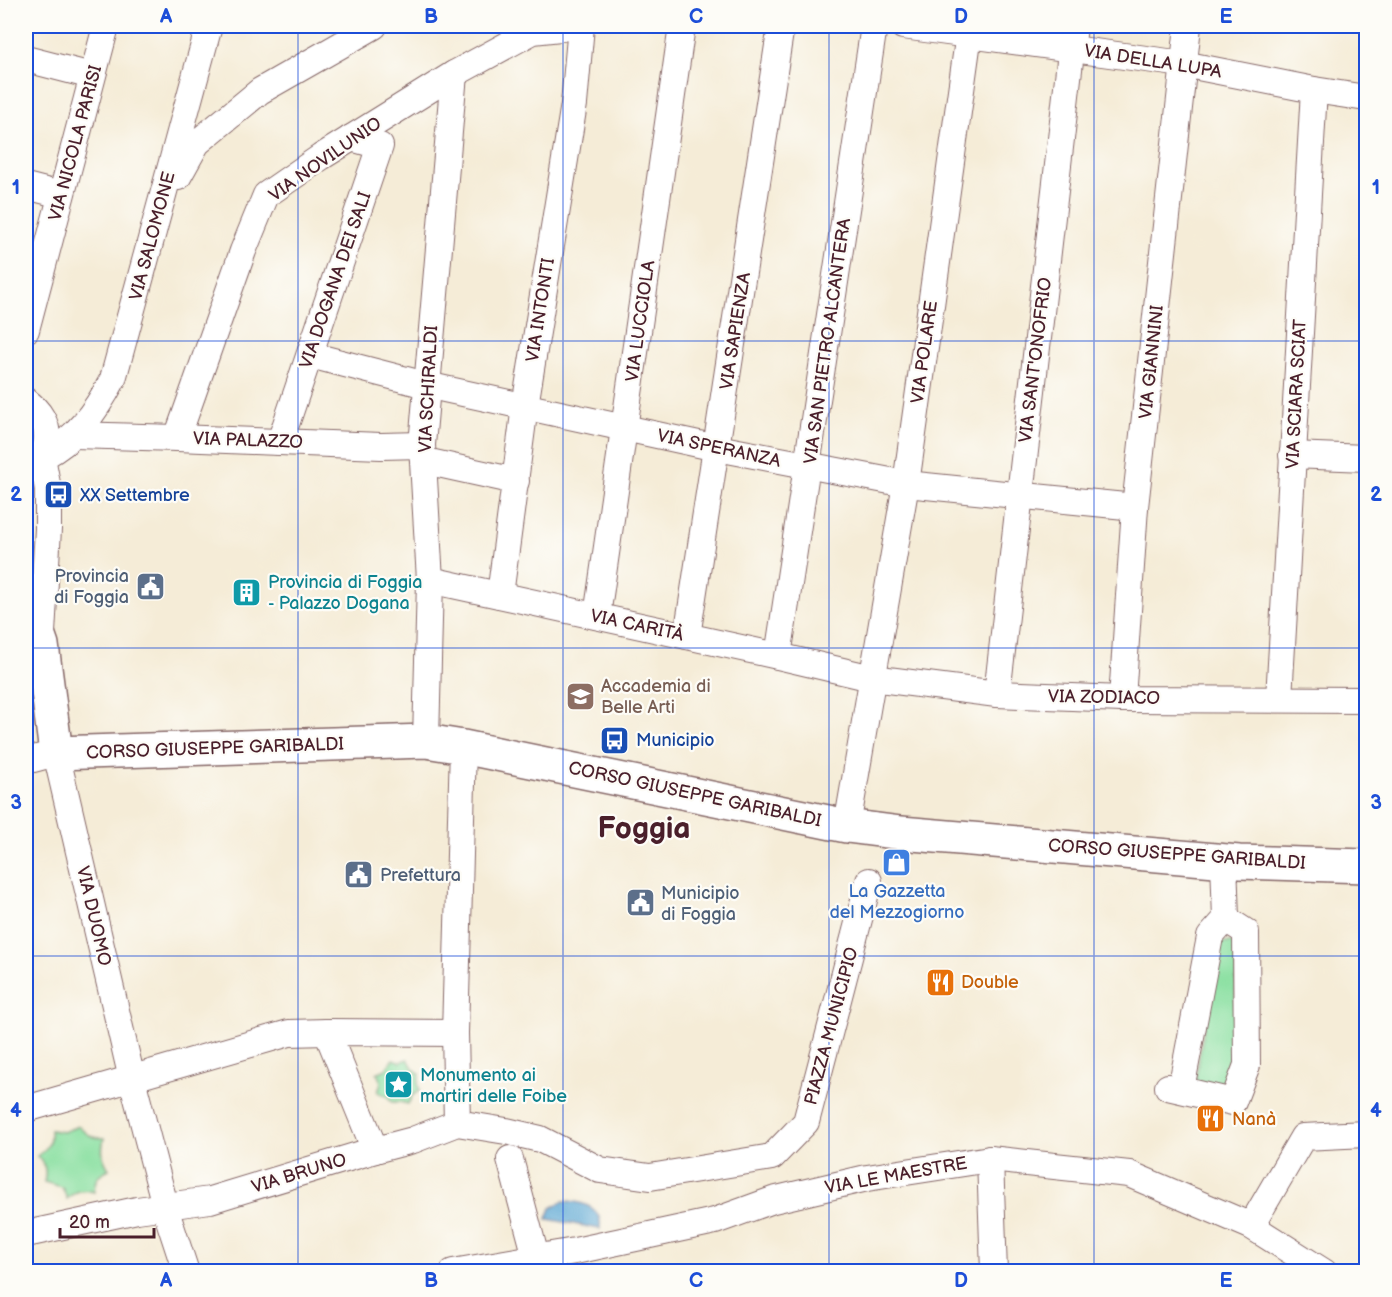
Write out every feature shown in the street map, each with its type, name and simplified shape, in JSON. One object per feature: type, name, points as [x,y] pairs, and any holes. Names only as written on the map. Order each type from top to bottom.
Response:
[{"type":"street","name":"VIA NICOLA PARISI","points":[[26,330],[106,26]]},
{"type":"street","name":"VIA SALOMONE","points":[[34,464],[58,449],[74,435],[98,408],[113,378],[209,26]]},
{"type":"street","points":[[160,209],[197,143],[260,91],[374,26]]},
{"type":"street","name":"VIA NOVILUNIO","points":[[177,438],[243,251],[266,195],[351,138],[454,74],[533,31],[580,26]]},
{"type":"street","name":"VIA INTONTI","points":[[500,595],[525,406],[574,104],[580,26]]},
{"type":"street","name":"VIA LUCCIOLA","points":[[597,616],[682,26]]},
{"type":"street","name":"VIA SAPIENZA","points":[[687,636],[781,26]]},
{"type":"street","name":"VIA SAN PIETRO ALCANTERA","points":[[778,656],[809,466],[874,26]]},
{"type":"street","name":"VIA DELLA LUPA","points":[[903,26],[1073,37],[1184,64],[1366,98]]},
{"type":"street","name":"VIA GIANNINI","points":[[1122,699],[1135,507],[1188,26]]},
{"type":"street","name":"VIA POLARE","points":[[847,826],[906,484],[969,30]]},
{"type":"street","name":"VIA SANT'ONOFRIO","points":[[997,694],[1018,496],[1073,37]]},
{"type":"street","points":[[26,59],[92,76]]},
{"type":"street","name":"VIA SCHIRALDI","points":[[426,741],[430,580],[423,453],[426,385],[454,74]]},
{"type":"street","name":"VIA SCIARA SCIAT","points":[[1279,698],[1314,90]]},
{"type":"street","name":"VIA DOGANA DEI SALI","points":[[280,442],[380,146],[351,138]]},
{"type":"street","points":[[26,186],[61,195]]},
{"type":"street","name":"VIA SPERANZA","points":[[310,355],[426,385],[717,448],[906,484],[1135,507]]},
{"type":"street","points":[[26,401],[37,409],[46,426],[46,445],[34,464],[48,489],[42,645],[41,757]]},
{"type":"street","name":"VIA PALAZZO","points":[[74,435],[381,446],[423,453],[516,481]]},
{"type":"street","points":[[1292,455],[1366,458]]},
{"type":"street","name":"VIA CARITÀ","points":[[430,580],[843,672]]},
{"type":"street","points":[[26,599],[42,645]]},
{"type":"street","name":"VIA ZODIACO","points":[[843,672],[872,678],[997,694],[1122,699],[1366,699]]},
{"type":"street","name":"CORSO GIUSEPPE GARIBALDI","points":[[41,757],[426,741],[847,826],[901,833],[1224,861],[1366,866]]},
{"type":"street","points":[[457,1124],[454,1033],[463,747]]},
{"type":"street","name":"VIA DUOMO","points":[[41,757],[166,1207]]},
{"type":"street","points":[[1224,861],[1236,926],[1247,1065],[1233,1102],[1174,1088],[1210,937],[1236,926]]},
{"type":"street","name":"PIAZZA MUNICIPIO","points":[[457,1124],[506,1131],[540,1139],[600,1170],[650,1177],[772,1157],[806,1122],[869,881]]},
{"type":"street","points":[[327,1032],[375,1150]]},
{"type":"street","points":[[26,1109],[289,1033],[454,1033]]},
{"type":"street","name":"VIA BRUNO","points":[[36,1232],[136,1210],[210,1200],[413,1140],[457,1124]]},
{"type":"street","points":[[1251,1226],[1303,1137],[1366,1134]]},
{"type":"street","points":[[510,1159],[536,1257]]},
{"type":"street","points":[[990,1159],[994,1272]]},
{"type":"street","name":"VIA LE MAESTRE","points":[[453,1272],[715,1221],[774,1200],[867,1178],[990,1159],[1129,1174],[1251,1226],[1324,1272]]},
{"type":"street","points":[[166,1207],[186,1272]]},
{"type":"green space","points":[[1218,942],[1234,942],[1237,945],[1233,1076],[1227,1085],[1195,1082]]},
{"type":"green space","points":[[393,1059],[401,1062],[408,1059],[420,1074],[418,1084],[420,1091],[413,1095],[408,1104],[392,1102],[387,1096],[378,1092],[381,1082],[377,1073],[386,1069]]},
{"type":"green space","points":[[79,1126],[90,1135],[104,1138],[103,1154],[109,1169],[97,1178],[94,1192],[79,1191],[67,1199],[62,1187],[44,1182],[45,1168],[37,1156],[48,1145],[50,1130],[63,1132]]},
{"type":"water","points":[[563,1201],[577,1202],[594,1210],[600,1221],[600,1229],[547,1219],[551,1208]]},
{"type":"place","name":"XX Settembre","points":[[59,495]]},
{"type":"place","name":"Provincia di Foggia","points":[[150,586]]},
{"type":"place","name":"Provincia di Foggia - Palazzo Dogana","points":[[247,592]]},
{"type":"place","name":"Accademia di Belle Arti","points":[[580,696]]},
{"type":"place","name":"Municipio","points":[[615,740]]},
{"type":"place","name":"La Gazzetta del Mezzogiorno","points":[[897,862]]},
{"type":"place","name":"Prefettura","points":[[359,875]]},
{"type":"place","name":"Municipio di Foggia","points":[[640,903]]},
{"type":"place","name":"Double","points":[[940,982]]},
{"type":"place","name":"Monumento ai martiri delle Foibe","points":[[399,1085]]},
{"type":"place","name":"Nanà","points":[[1211,1119]]},
{"type":"district","name":"Foggia","points":[[644,828]]}]
